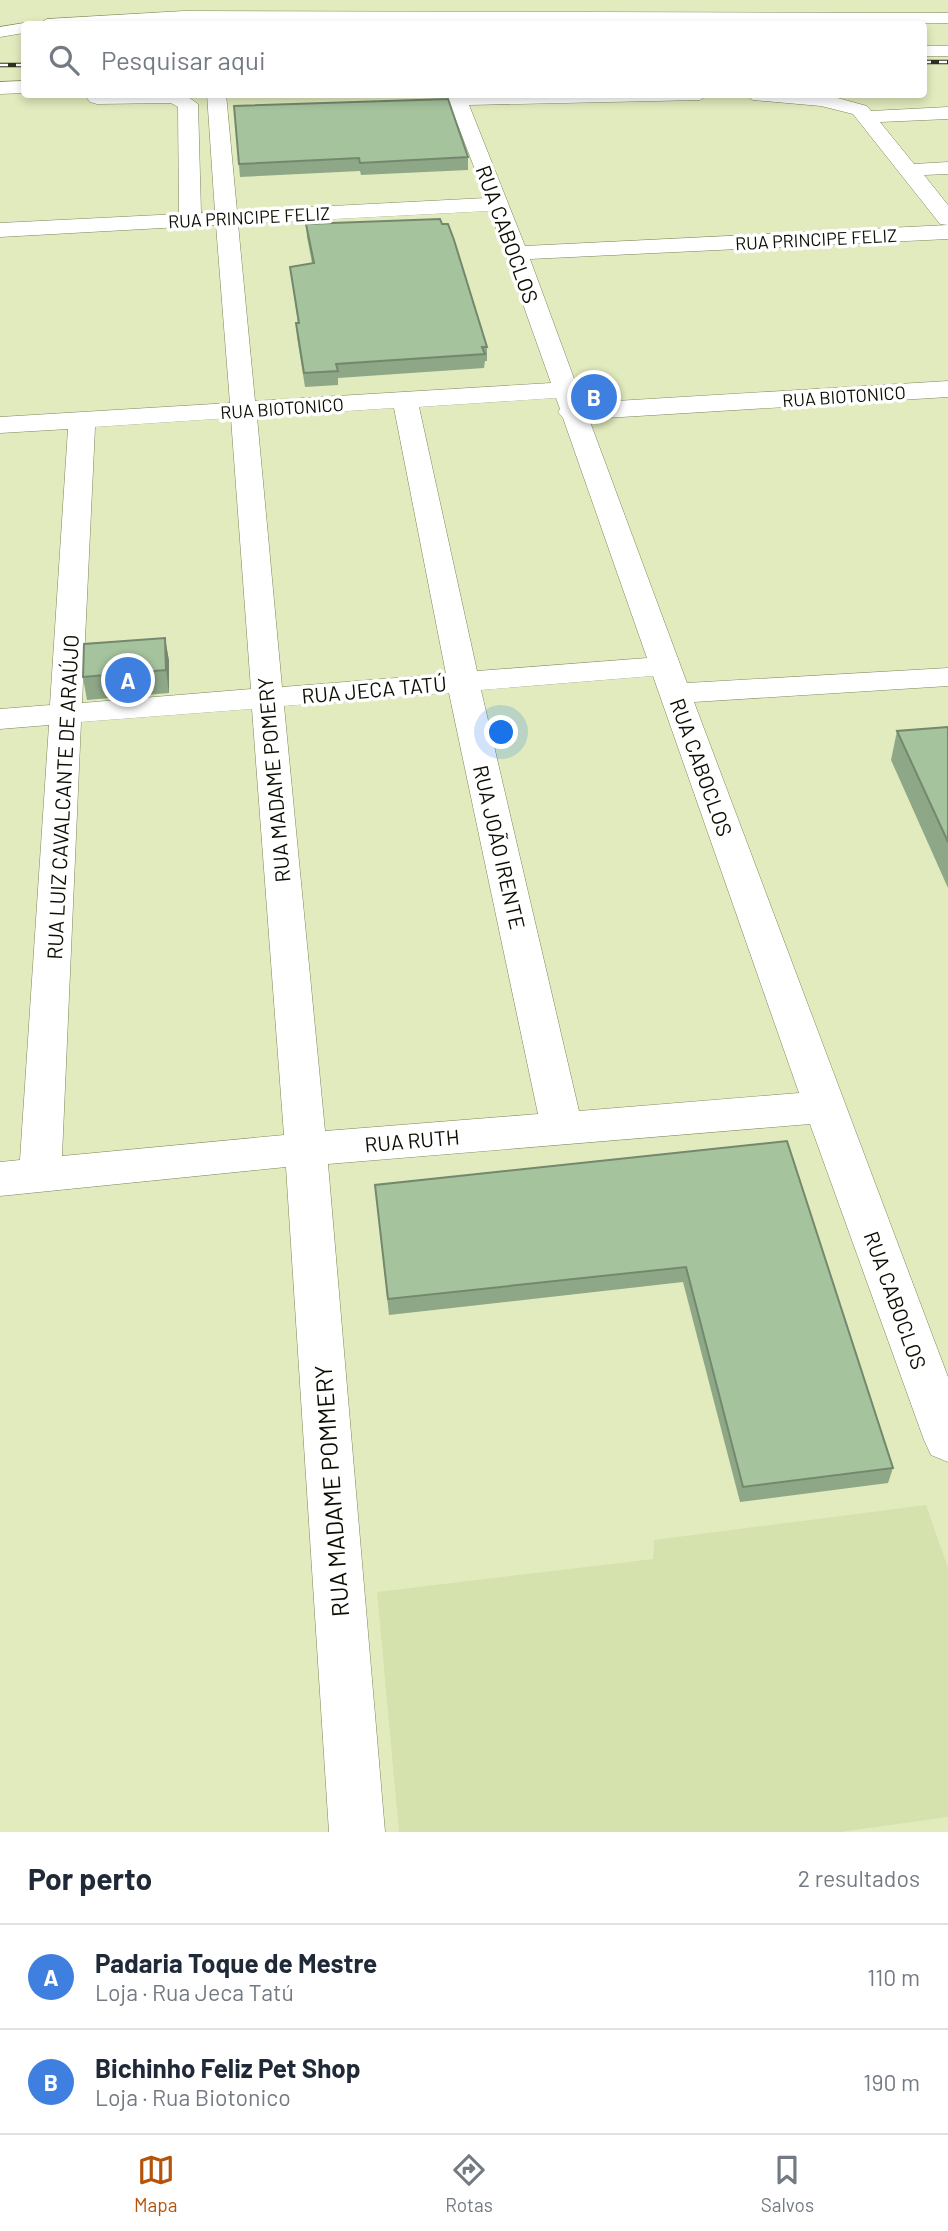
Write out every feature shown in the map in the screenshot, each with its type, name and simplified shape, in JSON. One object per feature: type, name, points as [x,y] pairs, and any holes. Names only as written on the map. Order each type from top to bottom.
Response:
[{"type":"street","points":[[98,21],[184,16],[754,21],[948,18]]},
{"type":"street","points":[[0,32],[21,28]]},
{"type":"street","points":[[927,51],[948,51]]},
{"type":"street","points":[[0,88],[21,87]]},
{"type":"street","points":[[97,99],[123,98]]},
{"type":"street","points":[[149,98],[149,118]]},
{"type":"street","points":[[179,98],[188,104],[191,219]]},
{"type":"street","name":"RUA CABOCLOS","points":[[456,98],[498,204],[824,1107],[948,1440]]},
{"type":"street","points":[[793,98],[844,103],[860,110],[948,219]]},
{"type":"street","points":[[218,99],[243,411]]},
{"type":"street","points":[[867,117],[948,113]]},
{"type":"street","points":[[909,170],[948,168]]},
{"type":"street","name":"RUA PRINCIPE FELIZ","points":[[0,230],[498,204]]},
{"type":"street","name":"RUA PRINCIPE FELIZ","points":[[515,253],[948,232]]},
{"type":"street","name":"RUA BIOTONICO","points":[[0,425],[405,401],[567,401],[948,389]]},
{"type":"street","name":"RUA JOÃO IRENTE","points":[[405,401],[463,682],[562,1128]]},
{"type":"street","name":"RUA MADAME POMERY","points":[[243,411],[306,1149]]},
{"type":"street","name":"RUA LUIZ CAVALCANTE DE ARAÚJO","points":[[20,1177],[67,714],[82,420]]},
{"type":"street","name":"RUA JECA TATÚ","points":[[0,719],[463,682],[948,677]]},
{"type":"street","name":"RUA RUTH","points":[[20,1177],[306,1149],[824,1107]]},
{"type":"street","name":"RUA MADAME POMMERY","points":[[306,1149],[357,1832]]},
{"type":"shaded area","points":[[926,1505],[948,1568],[948,1817],[840,1832],[399,1832],[377,1592],[653,1559],[654,1540]]},
{"type":"building","points":[[448,99],[468,157],[360,163],[359,158],[239,164],[234,106]]},
{"type":"building","points":[[440,219],[442,224],[448,224],[454,240],[487,347],[482,347],[485,354],[336,364],[338,371],[304,373],[290,267],[314,263],[306,224]]},
{"type":"building","points":[[165,638],[166,670],[83,677],[84,644]]},
{"type":"building","points":[[948,727],[948,842],[897,731]]},
{"type":"building","points":[[787,1141],[893,1468],[743,1487],[686,1267],[388,1299],[375,1185]]},
{"type":"railway","points":[[927,62],[948,62]]},
{"type":"railway","points":[[0,65],[21,65]]},
{"type":"place","name":"Bichinho Feliz Pet Shop","points":[[594,397]]},
{"type":"place","name":"Padaria Toque de Mestre","points":[[128,680]]}]
